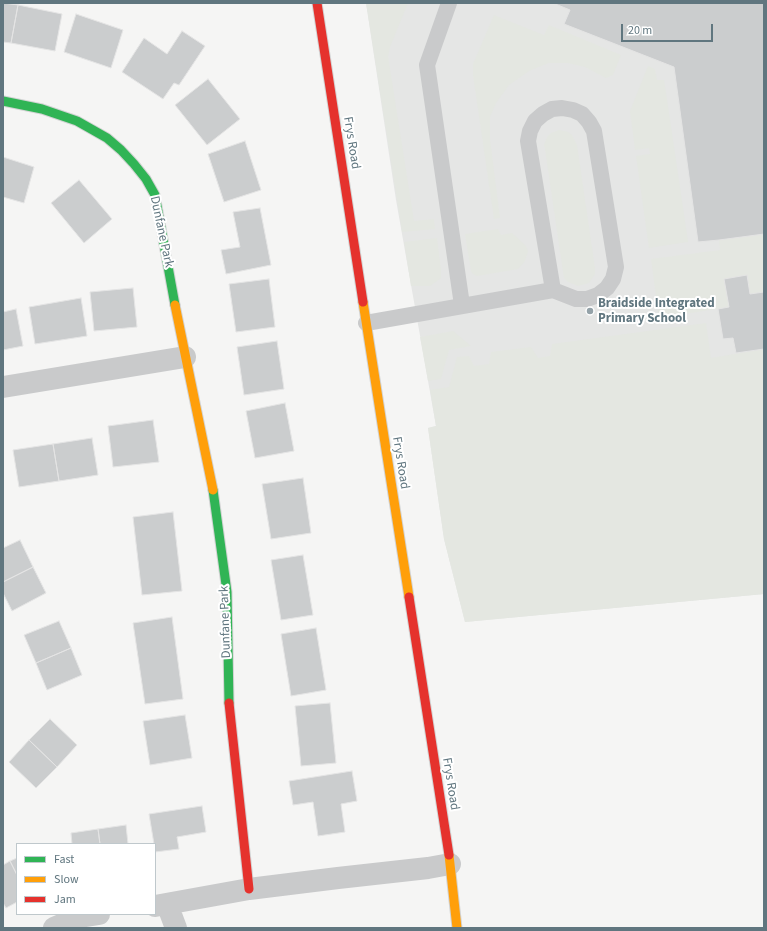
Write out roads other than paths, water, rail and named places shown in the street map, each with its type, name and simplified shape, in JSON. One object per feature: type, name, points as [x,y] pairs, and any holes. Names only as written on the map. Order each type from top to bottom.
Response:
[{"type":"street","name":"Frys Road","points":[[317,3],[450,864],[457,928]]},
{"type":"street","name":"Dunfane Park","points":[[3,101],[42,109],[77,121],[93,129],[121,150],[146,179],[155,195],[185,357],[214,495],[227,592],[228,694],[249,889]]},
{"type":"street","points":[[3,387],[185,357]]},
{"type":"street","points":[[176,928],[161,905],[249,889],[428,868],[450,864]]},
{"type":"street","points":[[54,928],[80,917],[93,915]]},
{"type":"lane","points":[[449,3],[427,65],[462,306]]},
{"type":"lane","points":[[366,323],[553,290],[576,299],[587,299],[598,295],[607,288],[613,278],[616,267],[594,131],[582,114],[562,108],[552,109],[542,114],[535,121],[530,131],[528,141],[553,290]]},
{"type":"place","name":"Braidside Integrated Primary School","points":[[590,311]]}]
